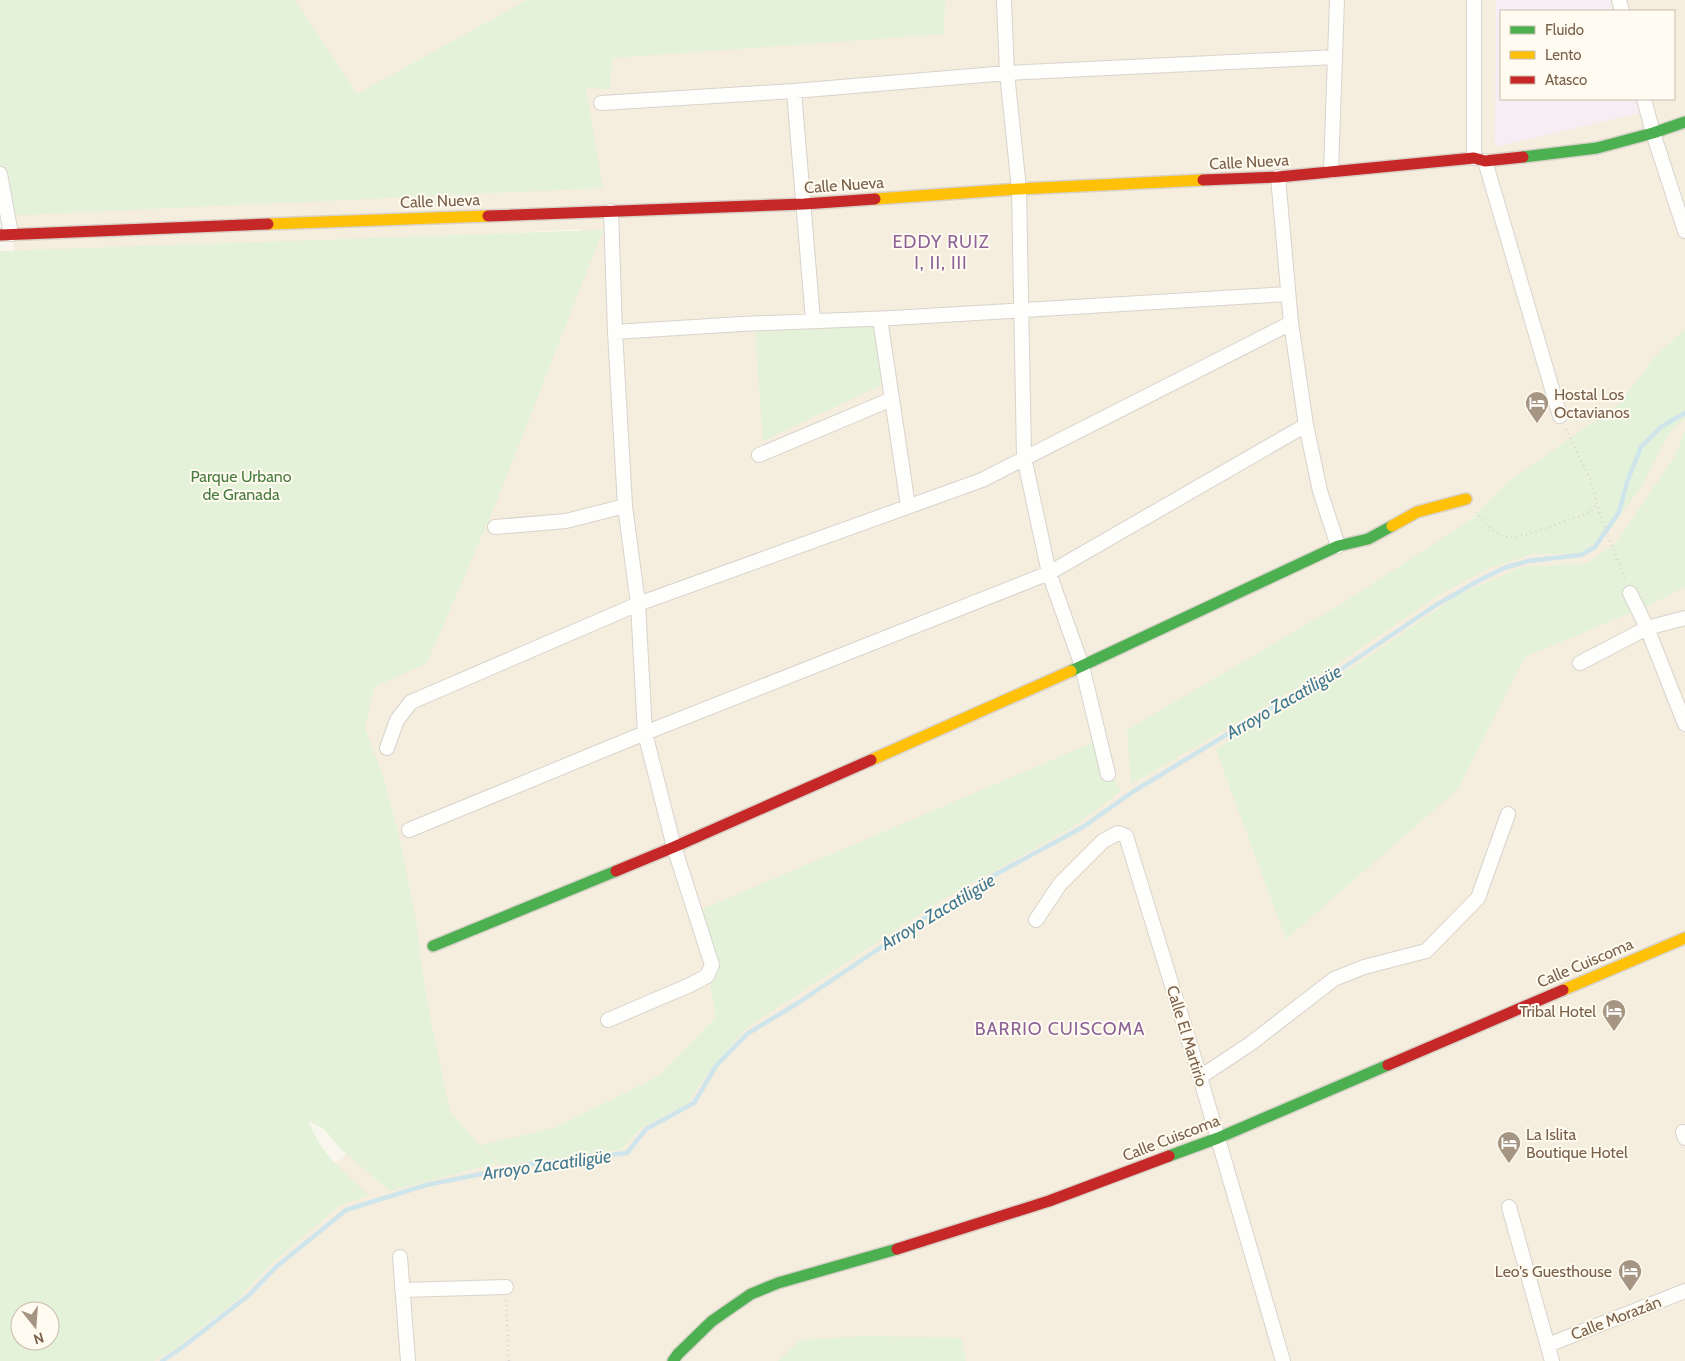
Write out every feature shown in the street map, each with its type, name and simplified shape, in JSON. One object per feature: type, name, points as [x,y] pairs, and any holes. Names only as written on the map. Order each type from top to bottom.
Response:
[{"type":"street","points":[[1004,0],[1007,73],[1019,189],[1024,457],[1049,573],[1082,666],[1108,774]]},
{"type":"street","points":[[1331,171],[1337,0]]},
{"type":"street","points":[[1474,0],[1479,160],[1560,416]]},
{"type":"street","points":[[601,103],[794,91],[1007,73],[1335,57]]},
{"type":"street","points":[[794,91],[813,321]]},
{"type":"street","points":[[1644,100],[1685,231]]},
{"type":"street","name":"Calle Nueva","points":[[5,235],[91,230],[804,204],[1019,189],[1278,177],[1597,148],[1685,122]]},
{"type":"street","points":[[0,174],[5,235]]},
{"type":"street","points":[[1278,177],[1291,323],[1306,425],[1320,491],[1338,546]]},
{"type":"street","points":[[608,1020],[690,985],[707,976],[712,965],[674,847],[646,733],[638,604],[625,506],[615,332],[611,211]]},
{"type":"street","points":[[615,332],[880,319],[1288,294]]},
{"type":"street","points":[[880,319],[908,506]]},
{"type":"street","points":[[387,748],[398,720],[411,702],[638,604],[982,480],[1291,323]]},
{"type":"street","points":[[759,455],[892,399]]},
{"type":"street","points":[[409,830],[646,733],[1049,573],[1306,425]]},
{"type":"street","points":[[433,946],[674,847],[1082,666],[1338,546],[1368,539],[1417,512],[1466,499]]},
{"type":"street","points":[[495,527],[566,521],[625,506]]},
{"type":"street","points":[[1630,593],[1647,628],[1685,724]]},
{"type":"street","points":[[1580,663],[1647,628],[1685,618]]},
{"type":"street","points":[[1200,1077],[1250,1044],[1334,979],[1364,967],[1426,951],[1478,898],[1508,814]]},
{"type":"street","name":"Calle El Martirio","points":[[1036,920],[1060,884],[1103,841],[1118,833],[1126,836],[1200,1077],[1282,1361]]},
{"type":"street","name":"Calle Cuiscoma","points":[[673,1361],[712,1322],[751,1294],[778,1283],[876,1256],[1049,1201],[1218,1138],[1685,938]]},
{"type":"street","points":[[1509,1208],[1552,1361]]},
{"type":"street","points":[[400,1257],[408,1361]]},
{"type":"street","points":[[402,1290],[506,1288]]},
{"type":"street","name":"Calle Morazán","points":[[1548,1345],[1685,1292]]},
{"type":"path","points":[[1560,416],[1591,480],[1599,512],[1630,593]]},
{"type":"path","points":[[1466,499],[1486,523],[1502,536],[1518,537],[1590,512],[1597,504]]},
{"type":"path","points":[[506,1288],[509,1361]]},
{"type":"shaded area","points":[[0,0],[1685,0],[1685,1361],[55,1361],[164,1303],[392,1116],[322,704],[548,267],[581,229],[17,261],[0,180]]},
{"type":"shaded area","points":[[1496,0],[1610,0],[1613,10],[1500,10],[1500,100],[1640,100],[1644,112],[1495,147]]},
{"type":"green space","points":[[0,0],[295,0],[357,94],[527,0],[945,0],[944,34],[612,58],[610,89],[586,88],[603,188],[0,216]]},
{"type":"green space","name":"Parque Urbano de Granada","points":[[603,230],[496,503],[427,663],[374,687],[365,729],[384,779],[399,836],[416,920],[426,997],[450,1112],[496,1163],[390,1191],[341,1149],[324,1129],[309,1121],[313,1132],[326,1153],[369,1195],[339,1206],[272,1263],[238,1299],[177,1347],[154,1361],[0,1361],[0,251]]},
{"type":"green space","points":[[873,326],[883,384],[763,441],[755,332]]},
{"type":"green space","points":[[1685,329],[1685,418],[1669,433],[1641,487],[1605,536],[1578,554],[1533,554],[1489,568],[1440,594],[1325,672],[1131,784],[1127,730],[1343,603],[1472,519],[1508,482],[1619,404],[1655,357]]},
{"type":"green space","points":[[1685,431],[1685,587],[1656,602],[1525,657],[1457,790],[1286,939],[1216,750],[1257,719],[1316,690],[1458,595],[1522,567],[1587,563],[1616,543],[1675,456]]},
{"type":"green space","points":[[1092,743],[1121,791],[1073,827],[940,901],[746,1028],[705,1077],[687,1104],[642,1127],[621,1150],[500,1165],[481,1145],[554,1128],[659,1076],[716,1017],[698,911]]},
{"type":"green space","points":[[868,1336],[961,1338],[966,1361],[778,1361],[800,1340]]},
{"type":"waterway","name":"Arroyo Zacatiligüe","points":[[162,1361],[249,1295],[276,1267],[346,1210],[426,1185],[531,1164],[627,1153],[646,1129],[694,1103],[716,1066],[747,1034],[798,1003],[926,917],[998,873],[1083,827],[1134,791],[1259,715],[1334,674],[1436,605],[1478,581],[1504,568],[1528,561],[1581,555],[1595,547],[1619,512],[1627,482],[1641,447],[1661,427],[1685,413]]},
{"type":"traffic: fast","points":[[1523,157],[1597,148],[1685,122]]},
{"type":"traffic: fast","points":[[1071,671],[1338,546],[1368,539],[1392,526]]},
{"type":"traffic: fast","points":[[433,946],[616,871]]},
{"type":"traffic: fast","points":[[1169,1156],[1218,1138],[1388,1065]]},
{"type":"traffic: fast","points":[[673,1361],[712,1321],[751,1294],[778,1283],[897,1249]]},
{"type":"traffic: slow","points":[[875,199],[1019,189],[1203,180]]},
{"type":"traffic: slow","points":[[268,224],[488,216]]},
{"type":"traffic: slow","points":[[1392,526],[1417,512],[1466,499]]},
{"type":"traffic: slow","points":[[871,760],[1071,671]]},
{"type":"traffic: slow","points":[[1563,990],[1685,938]]},
{"type":"traffic: jam","points":[[1203,180],[1278,177],[1474,158],[1485,161],[1523,157]]},
{"type":"traffic: jam","points":[[488,216],[804,204],[875,199]]},
{"type":"traffic: jam","points":[[0,235],[268,224]]},
{"type":"traffic: jam","points":[[616,871],[871,760]]},
{"type":"traffic: jam","points":[[1388,1065],[1563,990]]},
{"type":"traffic: jam","points":[[897,1249],[1049,1201],[1169,1156]]},
{"type":"place","name":"Hostal Los Octavianos","points":[[1537,424]]},
{"type":"place","name":"Tribal Hotel","points":[[1614,1032]]},
{"type":"place","name":"La Islita Boutique Hotel","points":[[1509,1164]]},
{"type":"place","name":"Leo's Guesthouse","points":[[1630,1292]]},
{"type":"district","name":"EDDY RUIZ I, II, III","points":[[941,252]]},
{"type":"district","name":"BARRIO CUISCOMA","points":[[1060,1029]]}]
